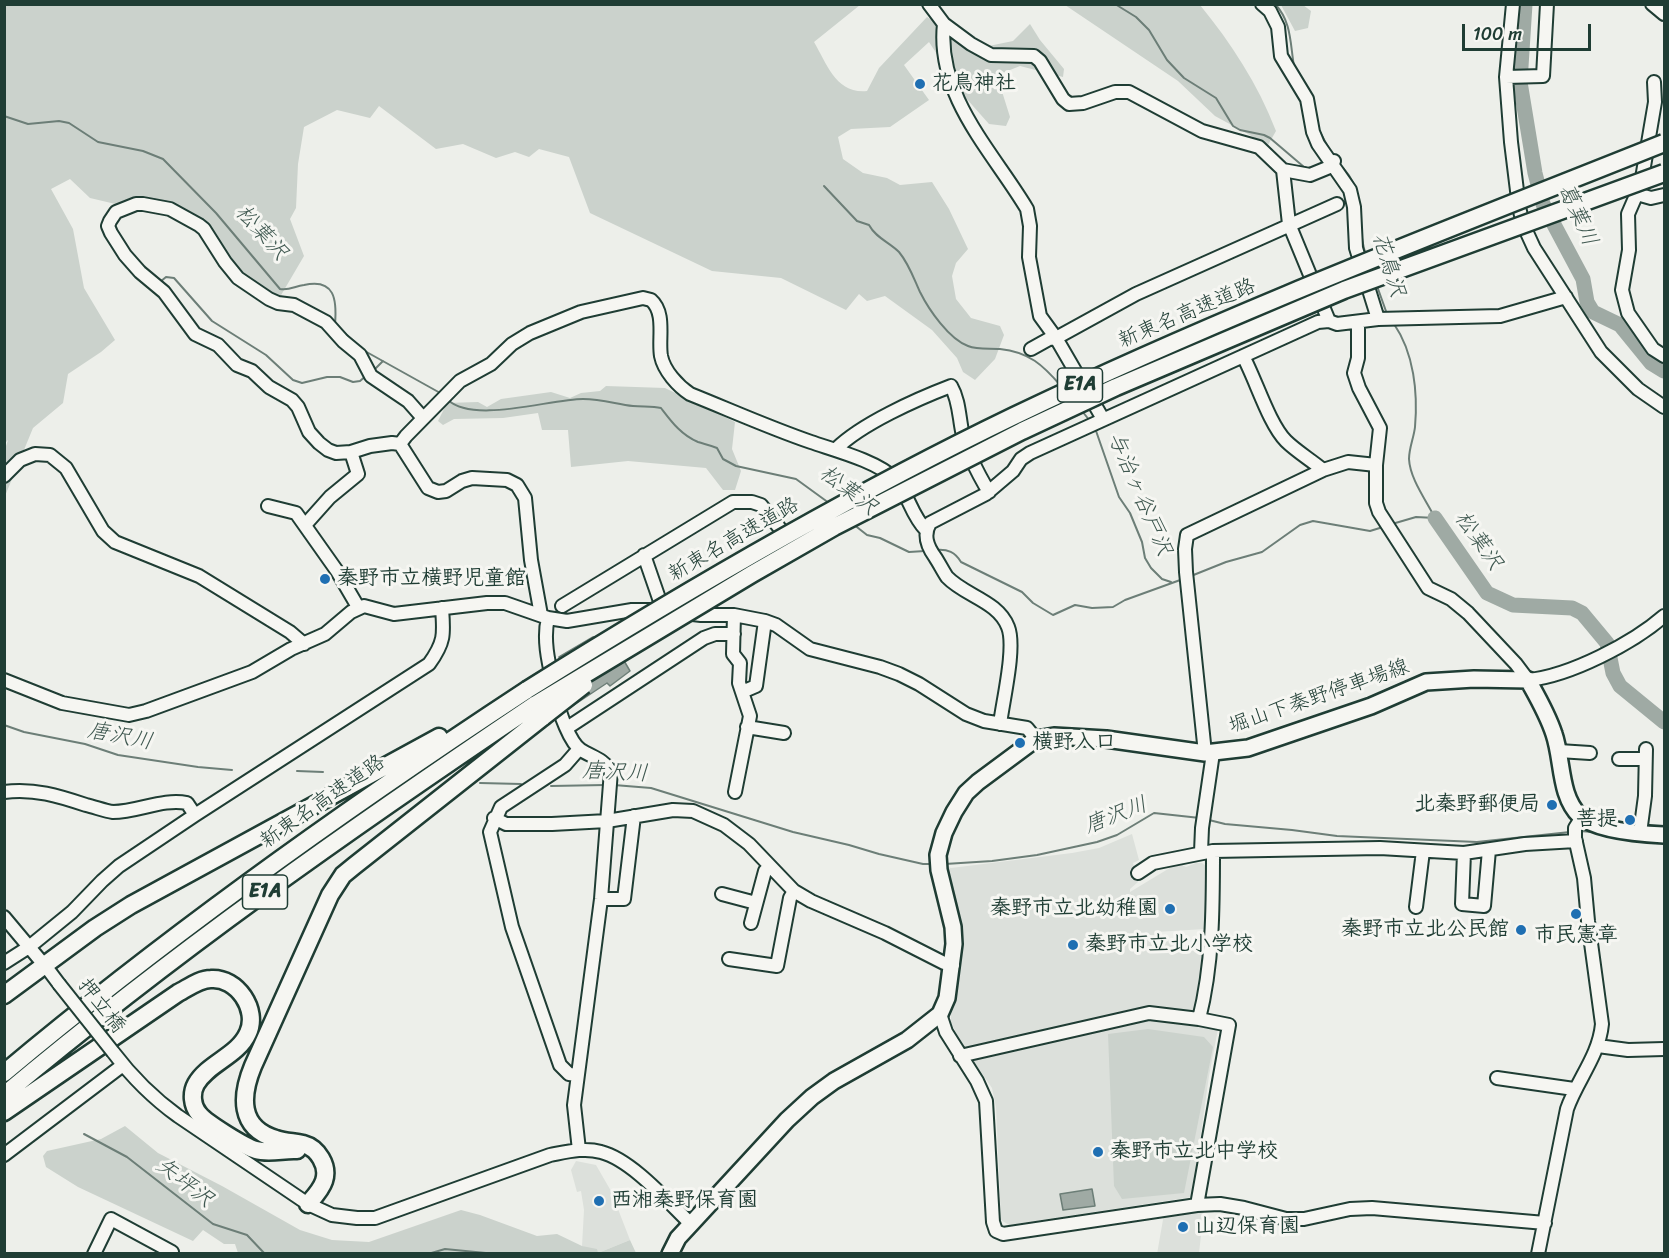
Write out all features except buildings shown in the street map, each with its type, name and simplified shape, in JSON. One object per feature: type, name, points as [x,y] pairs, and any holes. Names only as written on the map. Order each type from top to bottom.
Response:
[{"type":"highway","name":"新東名高速道路","points":[[4,1095],[136,988],[230,917],[393,800],[743,559],[922,462],[1110,371],[1330,277],[1665,143]]},
{"type":"highway","name":"新東名高速道路","points":[[4,1073],[261,874],[426,757],[535,703],[834,527],[992,446],[1116,387],[1344,290],[1665,173]]},
{"type":"highway","points":[[4,996],[95,928],[131,905],[420,746],[535,703]]},
{"type":"highway","points":[[308,1204],[324,1179],[324,1167],[319,1155],[308,1146],[275,1139],[259,1130],[246,1112],[244,1094],[253,1066],[330,895],[343,875],[535,703]]},
{"type":"highway","points":[[4,1112],[178,993],[210,978],[222,980],[233,986],[247,1002],[251,1021],[249,1032],[243,1042],[197,1083],[192,1094],[198,1114],[246,1146],[267,1152],[300,1150],[308,1154],[318,1173],[308,1204]]},
{"type":"main road","name":"堀山下秦野停車場線","points":[[1036,739],[1054,736],[1106,739],[1209,753],[1248,748],[1371,706],[1426,682],[1474,679],[1528,680]]},
{"type":"main road","points":[[1528,680],[1550,722],[1559,751],[1567,794],[1573,807],[1577,831],[1594,824],[1640,833],[1665,835]]},
{"type":"main road","points":[[670,1254],[678,1238],[787,1120],[812,1097],[834,1081],[907,1040],[940,1014],[947,998],[953,966],[953,927],[938,862],[944,832],[966,793],[1036,739]]},
{"type":"street","points":[[929,4],[944,24],[971,44],[991,55],[1034,56],[1040,61],[1063,99],[1069,104],[1083,103],[1115,92],[1129,92],[1202,131],[1259,147],[1283,170],[1310,175],[1333,164]]},
{"type":"street","points":[[1262,4],[1270,11],[1278,27],[1281,56],[1307,99],[1313,132],[1318,144],[1350,190],[1354,207],[1356,248],[1386,319]]},
{"type":"street","points":[[1513,4],[1508,77],[1511,142],[1523,224],[1534,248],[1601,352],[1638,389],[1665,407]]},
{"type":"street","points":[[1508,77],[1543,76],[1546,8],[1559,4]]},
{"type":"street","points":[[1652,4],[1665,14]]},
{"type":"street","points":[[944,24],[942,36],[953,90],[966,116],[1028,209],[1029,257],[1040,316],[1056,338],[1101,420]]},
{"type":"street","points":[[1654,82],[1655,102],[1641,183],[1628,214],[1629,250],[1623,283],[1624,302],[1628,313],[1653,349],[1665,356]]},
{"type":"street","points":[[1283,170],[1289,224],[1329,321]]},
{"type":"street","points":[[1637,195],[1651,198],[1665,195]]},
{"type":"street","points":[[423,418],[408,401],[369,374],[360,355],[326,322],[294,305],[269,299],[238,278],[199,225],[170,209],[143,204],[136,204],[116,212],[110,221],[108,226],[111,233],[125,255],[140,272],[164,292],[195,334],[218,345],[237,365],[252,371],[269,387],[292,400],[298,407],[309,432],[328,450],[336,453],[351,452],[392,442],[400,444],[428,488],[438,492],[446,491],[472,478],[507,480],[517,485],[525,498],[531,560],[544,617],[549,662],[559,709],[579,749],[605,763],[611,771],[601,898],[574,1105],[579,1150],[600,1151],[630,1167],[691,1224]]},
{"type":"street","points":[[1031,349],[1049,339],[1056,338],[1117,303],[1336,204]]},
{"type":"street","points":[[926,530],[930,523],[973,503],[990,492],[1013,471],[1021,459],[1030,453],[1318,322],[1329,321],[1337,324],[1386,319],[1500,316],[1566,297]]},
{"type":"street","points":[[400,444],[460,381],[491,364],[512,344],[530,333],[581,312],[643,298],[651,300],[657,308],[659,317],[661,356],[667,369],[683,390],[812,442],[836,449],[876,467],[895,479],[917,522],[926,530],[929,548],[948,577],[996,610],[1008,627],[1011,645],[1000,724]]},
{"type":"street","points":[[1358,322],[1358,358],[1354,372],[1359,388],[1380,428],[1376,465],[1377,503],[1386,526],[1428,588],[1451,599],[1468,613],[1528,680],[1554,675],[1609,652],[1643,633],[1665,616]]},
{"type":"street","points":[[1243,356],[1254,375],[1278,431],[1286,441],[1323,470]]},
{"type":"street","points":[[836,449],[846,439],[905,406],[951,386],[957,401],[969,452],[990,492]]},
{"type":"street","points":[[305,525],[330,497],[358,474],[351,452]]},
{"type":"street","points":[[4,476],[20,460],[35,454],[50,455],[66,468],[103,531],[115,542],[199,576],[290,632],[304,644]]},
{"type":"street","points":[[1199,1019],[1209,962],[1207,851],[1202,828],[1209,753],[1187,576],[1185,539],[1191,532],[1323,470],[1348,462],[1376,465]]},
{"type":"street","points":[[562,606],[733,502],[752,502],[761,505],[800,552]]},
{"type":"street","points":[[268,506],[296,513],[337,571],[358,607]]},
{"type":"street","points":[[644,555],[663,610]]},
{"type":"street","points":[[4,680],[62,703],[129,715],[146,711],[252,672],[325,634],[358,607],[364,606],[394,614],[506,603],[544,617],[567,621],[632,610],[663,610],[701,615],[734,615],[765,621],[776,625],[810,649],[899,674],[920,684],[966,714],[984,721],[1027,728],[1036,739]]},
{"type":"street","points":[[4,963],[30,947],[72,912],[119,866],[429,664],[438,651],[444,633],[442,608]]},
{"type":"street","points":[[734,615],[733,654],[740,663],[739,683],[750,716],[735,792]]},
{"type":"street","points":[[742,692],[756,686],[765,621]]},
{"type":"street","points":[[567,728],[704,638],[715,634],[734,634]]},
{"type":"street","points":[[747,727],[784,734]]},
{"type":"street","points":[[577,1075],[569,1074],[560,1065],[512,927],[490,832],[494,818],[501,807],[565,765],[579,749]]},
{"type":"street","points":[[1559,751],[1590,753]]},
{"type":"street","points":[[1619,759],[1645,754],[1645,796],[1640,833]]},
{"type":"street","points":[[4,792],[19,790],[43,792],[110,812],[128,811],[178,801],[187,803],[195,815]]},
{"type":"street","points":[[494,818],[506,824],[607,821],[673,810],[693,811],[724,825],[749,844],[794,891],[953,966]]},
{"type":"street","points":[[601,898],[624,899],[634,816]]},
{"type":"street","points":[[1138,873],[1153,863],[1207,851],[1380,848],[1464,853],[1525,844],[1577,831],[1602,1024],[1598,1046],[1574,1089],[1567,1109],[1538,1254]]},
{"type":"street","points":[[1464,853],[1462,904],[1484,906],[1489,850]]},
{"type":"street","points":[[1416,907],[1423,851]]},
{"type":"street","points":[[751,923],[765,871],[770,866]]},
{"type":"street","points":[[729,959],[777,966],[790,898],[794,891]]},
{"type":"street","points":[[722,894],[756,903]]},
{"type":"street","points":[[4,917],[40,960]]},
{"type":"street","name":"押立橋","points":[[50,972],[112,1052],[161,1104],[308,1204],[333,1215],[375,1218],[550,1155],[579,1150]]},
{"type":"street","points":[[960,1056],[1149,1013],[1229,1025],[1197,1205]]},
{"type":"street","points":[[940,1014],[946,1032],[986,1101],[993,1222],[996,1231],[1003,1234],[1197,1205],[1220,1204],[1286,1219],[1304,1219],[1350,1209],[1372,1208],[1545,1223]]},
{"type":"street","points":[[1598,1046],[1628,1050],[1665,1049]]},
{"type":"street","points":[[4,1155],[123,1065]]},
{"type":"street","points":[[1497,1078],[1574,1089]]},
{"type":"street","points":[[94,1254],[111,1220],[171,1254]]},
{"type":"shaded area","points":[[5,5],[860,5],[814,42],[828,68],[840,83],[856,91],[867,91],[879,68],[927,17],[979,48],[1013,41],[1030,24],[1064,69],[1063,77],[1020,66],[1000,74],[999,82],[1010,117],[1006,126],[989,124],[965,97],[929,42],[904,65],[929,100],[890,127],[851,129],[838,137],[843,159],[863,173],[887,178],[900,185],[932,182],[949,209],[968,249],[956,263],[952,276],[956,299],[971,318],[1000,326],[1004,335],[995,359],[975,380],[963,372],[957,358],[932,330],[885,296],[867,301],[859,294],[846,310],[781,278],[712,271],[590,213],[569,157],[539,149],[529,157],[515,152],[496,158],[463,144],[436,149],[379,106],[370,118],[337,110],[304,127],[298,164],[296,208],[290,219],[304,256],[277,302],[237,285],[187,218],[90,198],[70,179],[51,189],[73,229],[84,288],[115,340],[68,374],[63,403],[33,428],[5,496],[5,449],[8,440],[5,443]]},
{"type":"shaded area","points":[[1065,5],[1200,5],[1233,49],[1261,97],[1276,131],[1268,145],[1215,116],[1178,81]]},
{"type":"shaded area","points":[[1281,5],[1303,5],[1311,11],[1308,28],[1295,31]]},
{"type":"shaded area","points":[[606,386],[665,388],[735,422],[732,449],[741,471],[735,490],[723,490],[706,468],[628,461],[571,467],[568,430],[542,430],[538,413],[503,418],[454,419],[443,425],[438,421],[447,403],[478,402],[487,407],[501,399],[551,392],[570,398],[581,393],[600,391]]},
{"type":"shaded area","points":[[609,635],[630,671],[610,686],[607,683],[571,707],[564,694],[559,657],[593,637]]},
{"type":"shaded area","name":"秦野市立北小学校","points":[[1132,834],[1139,860],[1133,863],[1138,882],[1130,889],[1130,892],[1178,863],[1186,867],[1196,863],[1206,866],[1205,929],[1156,932],[1167,940],[1205,949],[1197,1010],[1193,1014],[1148,1009],[964,1048],[951,1023],[951,1007],[956,994],[961,937],[946,866],[951,868],[1072,853],[1099,848]]},
{"type":"shaded area","name":"秦野市立北中学校","points":[[1148,1018],[1218,1029],[1192,1197],[1009,1225],[1001,1220],[996,1107],[992,1088],[972,1059]]},
{"type":"shaded area","points":[[1148,1029],[1204,1037],[1213,1047],[1184,1193],[1122,1199],[1114,1186],[1108,1034]]},
{"type":"shaded area","points":[[125,1126],[158,1153],[300,1230],[332,1240],[369,1242],[461,1210],[537,1236],[557,1234],[582,1246],[597,1249],[598,1253],[238,1253],[235,1244],[224,1244],[203,1230],[193,1241],[78,1187],[46,1167],[43,1156],[47,1151],[101,1139]]},
{"type":"shaded area","name":"西湘秦野保育園","points":[[576,1161],[596,1165],[611,1191],[630,1240],[598,1253],[582,1246],[584,1210],[581,1191],[577,1192],[571,1170]]},
{"type":"shaded area","points":[[1092,1189],[1095,1206],[1063,1210],[1060,1194]]},
{"type":"shaded area","name":"山辺保育園","points":[[1204,1209],[1199,1253],[1157,1254],[1164,1214]]},
{"type":"shaded area","points":[[630,1240],[636,1253],[598,1253]]},
{"type":"waterway","name":"花鳥沢","points":[[1115,4],[1136,17],[1149,30],[1167,60],[1184,78],[1216,98],[1233,126],[1270,138],[1309,169]]},
{"type":"waterway","points":[[1275,4],[1285,18],[1294,66]]},
{"type":"waterway","name":"葛葉川","points":[[1525,4],[1520,82],[1535,173],[1543,204],[1583,279],[1587,302],[1593,312],[1620,325],[1651,363],[1664,371]]},
{"type":"waterway","points":[[1298,73],[1304,84]]},
{"type":"waterway","name":"松葉沢","points":[[4,116],[28,124],[59,121],[69,123],[98,142],[143,151],[163,159],[216,213],[280,289],[314,284],[328,288],[334,299],[335,324]]},
{"type":"waterway","points":[[1320,132],[1329,149]]},
{"type":"waterway","name":"花鳥沢","points":[[1338,163],[1348,173],[1354,184],[1366,255]]},
{"type":"waterway","name":"与治ヶ谷戸沢","points":[[824,186],[857,221],[869,225],[875,233],[899,252],[929,307],[954,337],[972,347],[1000,349],[1027,356],[1048,372],[1061,386]]},
{"type":"waterway","points":[[160,282],[166,277],[174,278],[212,321],[266,355],[293,380],[302,383],[327,377],[340,377],[353,382],[360,381],[367,375]]},
{"type":"waterway","name":"花鳥沢","points":[[1377,286],[1387,314]]},
{"type":"waterway","name":"花鳥沢","points":[[1394,324],[1406,348],[1415,387],[1415,427],[1409,455],[1410,467],[1415,482],[1435,518]]},
{"type":"waterway","name":"松葉沢","points":[[339,328],[359,346]]},
{"type":"waterway","name":"松葉沢","points":[[363,350],[442,394]]},
{"type":"waterway","points":[[374,370],[383,361]]},
{"type":"waterway","name":"松葉沢","points":[[448,400],[460,407],[475,410],[513,409],[583,399],[661,408],[681,432],[698,442],[717,448],[723,459],[736,466],[796,479],[829,503]]},
{"type":"waterway","name":"与治ヶ谷戸沢","points":[[1082,411],[1090,421]]},
{"type":"waterway","name":"与治ヶ谷戸沢","points":[[1095,428],[1119,497],[1130,513],[1142,542],[1145,558],[1162,579],[1171,582]]},
{"type":"waterway","name":"松葉沢","points":[[1392,524],[1416,517],[1435,518]]},
{"type":"waterway","name":"松葉沢","points":[[1435,518],[1487,593],[1513,605],[1572,608],[1582,613],[1607,643],[1613,673],[1620,686],[1664,722]]},
{"type":"waterway","name":"松葉沢","points":[[1191,576],[1226,562],[1262,552],[1300,525],[1313,521],[1370,531],[1383,527]]},
{"type":"waterway","name":"松葉沢","points":[[853,524],[867,535],[880,538],[909,552],[925,551]]},
{"type":"waterway","name":"松葉沢","points":[[936,550],[951,552],[961,562],[1022,592],[1033,603],[1053,615],[1075,605],[1092,608],[1113,607],[1125,600],[1183,579]]},
{"type":"waterway","name":"唐沢川","points":[[4,725],[24,732],[85,744],[118,755],[232,770]]},
{"type":"waterway","name":"唐沢川","points":[[297,771],[323,772]]},
{"type":"waterway","name":"唐沢川","points":[[480,783],[521,784]]},
{"type":"waterway","name":"唐沢川","points":[[551,786],[605,785]]},
{"type":"waterway","name":"唐沢川","points":[[614,785],[651,788],[793,832],[923,864],[934,864]]},
{"type":"waterway","name":"唐沢川","points":[[945,864],[1037,855],[1097,842],[1117,835],[1154,813],[1200,818]]},
{"type":"waterway","name":"唐沢川","points":[[1209,820],[1225,824],[1337,836],[1477,842],[1570,832]]},
{"type":"waterway","name":"唐沢川","points":[[1579,831],[1594,832]]},
{"type":"waterway","name":"矢坪沢","points":[[84,1134],[127,1157],[213,1224],[247,1235],[265,1254]]},
{"type":"waterway","name":"矢坪沢","points":[[428,1254],[445,1249],[496,1254]]},
{"type":"place","name":"花鳥神社","points":[[920,84]]},
{"type":"place","name":"秦野市立横野児童館","points":[[325,579]]},
{"type":"place","name":"横野入口","points":[[1020,743]]},
{"type":"place","name":"北秦野郵便局","points":[[1552,805]]},
{"type":"place","name":"菩提","points":[[1630,820]]},
{"type":"place","name":"秦野市立北幼稚園","points":[[1170,909]]},
{"type":"place","name":"市民憲章","points":[[1576,914]]},
{"type":"place","name":"秦野市立北公民館","points":[[1521,930]]},
{"type":"place","name":"秦野市立北小学校","points":[[1073,945]]},
{"type":"place","name":"秦野市立北中学校","points":[[1098,1152]]},
{"type":"place","name":"西湘秦野保育園","points":[[599,1201]]},
{"type":"place","name":"山辺保育園","points":[[1183,1227]]}]
